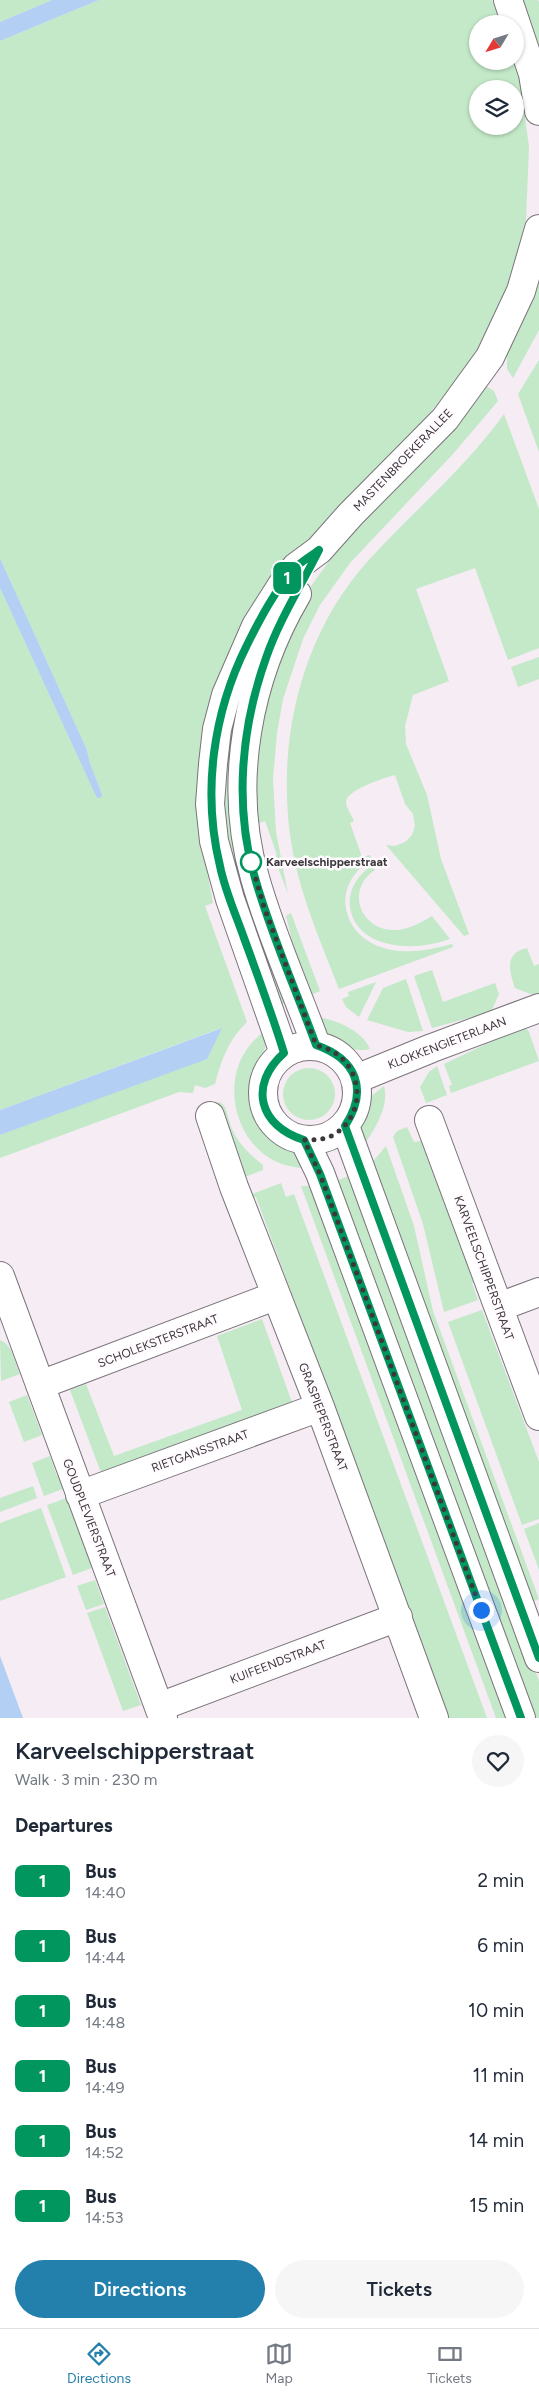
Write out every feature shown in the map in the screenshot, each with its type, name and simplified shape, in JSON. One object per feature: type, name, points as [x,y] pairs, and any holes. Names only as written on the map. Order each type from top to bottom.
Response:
[{"type":"main road","points":[[508,0],[533,74],[539,111]]},
{"type":"main road","name":"MASTENBROEKERALLEE","points":[[284,1053],[220,868],[210,804],[218,729],[226,695],[240,659],[256,626],[296,567],[319,550],[351,514],[445,419],[490,358],[521,291],[539,228]]},
{"type":"main road","name":"MASTENBROEKERALLEE","points":[[316,1045],[254,877],[248,846],[243,774],[246,735],[254,697],[266,658],[281,622],[319,550]]},
{"type":"main road","name":"KLOKKENGIETERLAAN","points":[[356,1079],[539,1008]]},
{"type":"main road","points":[[316,1045],[333,1051],[347,1063],[356,1079],[358,1095],[354,1112],[345,1126],[333,1135],[319,1140],[304,1140],[289,1136],[275,1126],[266,1112],[262,1095],[264,1079],[272,1064],[284,1053],[299,1046],[316,1045]]},
{"type":"main road","name":"GRASPIEPERSTRAAT","points":[[210,1116],[234,1187],[320,1407],[434,1718]]},
{"type":"main road","name":"KARVEELSCHIPPERSTRAAT","points":[[429,1120],[539,1416]]},
{"type":"main road","points":[[345,1126],[539,1658]]},
{"type":"main road","points":[[304,1140],[320,1174],[521,1718]]},
{"type":"main road","name":"GOUDPLEVIERSTRAAT","points":[[0,1276],[8,1320],[40,1385],[161,1712]]},
{"type":"main road","points":[[499,1307],[539,1292]]},
{"type":"main road","name":"SCHOLEKSTERSTRAAT","points":[[40,1385],[276,1296]]},
{"type":"main road","name":"RIETGANSSTRAAT","points":[[80,1495],[320,1407]]},
{"type":"main road","name":"KUIFEENDSTRAAT","points":[[161,1712],[398,1617]]},
{"type":"green space","points":[[0,0],[52,0],[0,22]]},
{"type":"green space","points":[[99,0],[492,0],[498,15],[469,15],[469,70],[517,70],[520,80],[469,80],[469,135],[524,135],[524,110],[529,147],[526,220],[508,286],[479,350],[434,408],[249,620],[203,828],[207,871],[213,903],[205,906],[247,1022],[235,1035],[226,1050],[215,1084],[205,1088],[195,1085],[193,1093],[179,1092],[0,1158],[0,1135],[140,1082],[221,1028],[0,1110],[0,588],[97,798],[102,794],[87,750],[0,558],[0,41]]},
{"type":"green space","points":[[520,0],[538,0],[539,2],[539,56]]},
{"type":"green space","points":[[539,276],[539,330],[513,378],[507,369],[507,352],[524,318]]},
{"type":"green space","points":[[539,360],[539,452],[518,394]]},
{"type":"green space","points":[[486,386],[494,391],[498,401],[453,454],[350,563],[320,605],[303,639],[283,699],[277,733],[273,779],[276,832],[288,894],[274,857],[277,855],[265,821],[253,825],[255,729],[301,600],[342,543],[448,434]]},
{"type":"green space","points":[[504,414],[539,509],[539,648],[508,660],[475,568],[416,589],[449,681],[413,695],[405,726],[406,744],[427,795],[441,859],[469,934],[464,936],[386,845],[395,846],[405,842],[412,835],[415,826],[413,814],[405,804],[395,775],[366,785],[352,793],[346,802],[354,821],[350,823],[362,857],[370,855],[372,860],[358,870],[350,882],[346,896],[346,909],[351,922],[359,934],[371,943],[387,949],[419,951],[452,944],[453,947],[339,989],[307,905],[293,853],[288,815],[287,776],[290,737],[297,699],[308,661],[324,626],[343,592],[367,562],[455,472]]},
{"type":"green space","points":[[539,657],[539,679],[518,687],[511,667]]},
{"type":"green space","points":[[235,693],[242,693],[237,740],[289,1002],[278,1005],[219,820]]},
{"type":"green space","points":[[373,865],[375,870],[366,878],[361,887],[359,897],[364,915],[371,922],[381,928],[397,930],[413,926],[432,916],[450,939],[426,945],[402,946],[385,943],[371,937],[361,929],[354,919],[350,908],[350,896],[361,874]]},
{"type":"green space","points":[[291,913],[320,991],[306,997],[286,916]]},
{"type":"green space","points":[[527,948],[534,966],[539,964],[539,995],[534,997],[515,988],[510,969],[512,958],[515,954]]},
{"type":"green space","points":[[432,970],[443,1002],[495,983],[499,994],[491,1012],[432,1028],[414,976]]},
{"type":"green space","points":[[406,979],[423,1031],[408,1032],[367,1020],[383,988]]},
{"type":"green space","points":[[376,982],[359,1017],[346,1007],[342,999],[349,996],[348,992]]},
{"type":"green space","points":[[319,1017],[348,1027],[366,1042],[370,1049],[352,1049],[333,1041],[325,1033]]},
{"type":"green space","points":[[524,1026],[529,1032],[539,1061],[451,1093],[449,1086],[452,1085],[444,1064]]},
{"type":"green space","points":[[264,1032],[266,1034],[265,1048],[251,1086],[253,1107],[263,1128],[274,1139],[295,1151],[306,1168],[282,1164],[262,1153],[247,1136],[238,1115],[234,1092],[237,1070],[247,1049]]},
{"type":"green space","points":[[437,1066],[447,1095],[426,1103],[420,1087],[429,1072]]},
{"type":"green space","points":[[309,1068],[319,1070],[327,1076],[333,1084],[335,1094],[333,1104],[327,1112],[319,1118],[309,1120],[299,1118],[291,1112],[285,1104],[283,1094],[285,1084],[291,1076],[299,1070]]},
{"type":"green space","points":[[384,1086],[385,1095],[382,1112],[375,1128],[361,1150],[357,1128],[370,1097]]},
{"type":"green space","points":[[219,1102],[226,1110],[238,1140],[263,1165],[263,1170],[242,1178],[215,1106]]},
{"type":"green space","points":[[407,1127],[414,1142],[421,1141],[474,1283],[472,1283],[478,1300],[444,1312],[423,1224],[393,1137],[397,1131]]},
{"type":"green space","points":[[386,1146],[414,1226],[433,1311],[539,1599],[525,1605],[369,1166]]},
{"type":"green space","points":[[351,1175],[539,1681],[539,1718],[526,1718],[331,1183]]},
{"type":"green space","points":[[281,1183],[286,1197],[294,1194],[487,1718],[448,1718],[256,1197],[250,1198],[249,1195]]},
{"type":"green space","points":[[301,1186],[315,1186],[512,1718],[496,1718]]},
{"type":"green space","points":[[482,1310],[539,1462],[539,1519],[522,1525],[448,1322]]},
{"type":"green space","points":[[262,1319],[294,1408],[103,1478],[70,1390],[86,1384],[114,1456],[242,1410],[217,1336]]},
{"type":"green space","points":[[0,1340],[10,1349],[20,1374],[1,1381]]},
{"type":"green space","points":[[27,1395],[42,1435],[24,1442],[9,1402]]},
{"type":"green space","points":[[50,1456],[57,1476],[64,1474],[68,1487],[44,1496],[32,1463]]},
{"type":"green space","points":[[33,1486],[37,1498],[0,1512],[0,1498]]},
{"type":"green space","points":[[72,1496],[97,1566],[73,1575],[47,1505]]},
{"type":"green space","points":[[41,1508],[66,1577],[0,1601],[0,1523]]},
{"type":"green space","points":[[539,1523],[539,1570],[524,1529]]},
{"type":"green space","points":[[95,1580],[104,1604],[86,1610],[77,1586]]},
{"type":"green space","points":[[105,1607],[141,1705],[123,1711],[87,1613]]},
{"type":"water","points":[[52,0],[99,0],[0,41],[0,22]]},
{"type":"water","points":[[0,558],[87,750],[102,794],[101,798],[97,798],[95,794],[0,588]]},
{"type":"water","points":[[222,1028],[207,1059],[0,1135],[0,1110]]},
{"type":"water","points":[[0,1656],[23,1718],[0,1718]]},
{"type":"bus line","name":"1","points":[[521,1718],[320,1174],[304,1140],[289,1136],[275,1126],[266,1112],[262,1095],[264,1079],[272,1064],[284,1053],[274,1019],[220,868],[214,841],[210,804],[213,764],[218,729],[226,695],[240,659],[256,626],[282,585],[296,567],[319,550],[281,622],[266,658],[254,697],[246,735],[243,774],[244,811],[254,877],[316,1045],[333,1051],[347,1063],[356,1079],[358,1095],[354,1112],[345,1126],[539,1658]]},
{"type":"place","name":"Karveelschipperstraat","points":[[251,862]]},
{"type":"route","points":[[251,862],[264,907],[316,1045],[333,1051],[347,1063],[356,1079],[358,1095],[354,1112],[345,1126],[333,1135],[319,1140],[304,1140],[320,1174],[481,1610]]}]
